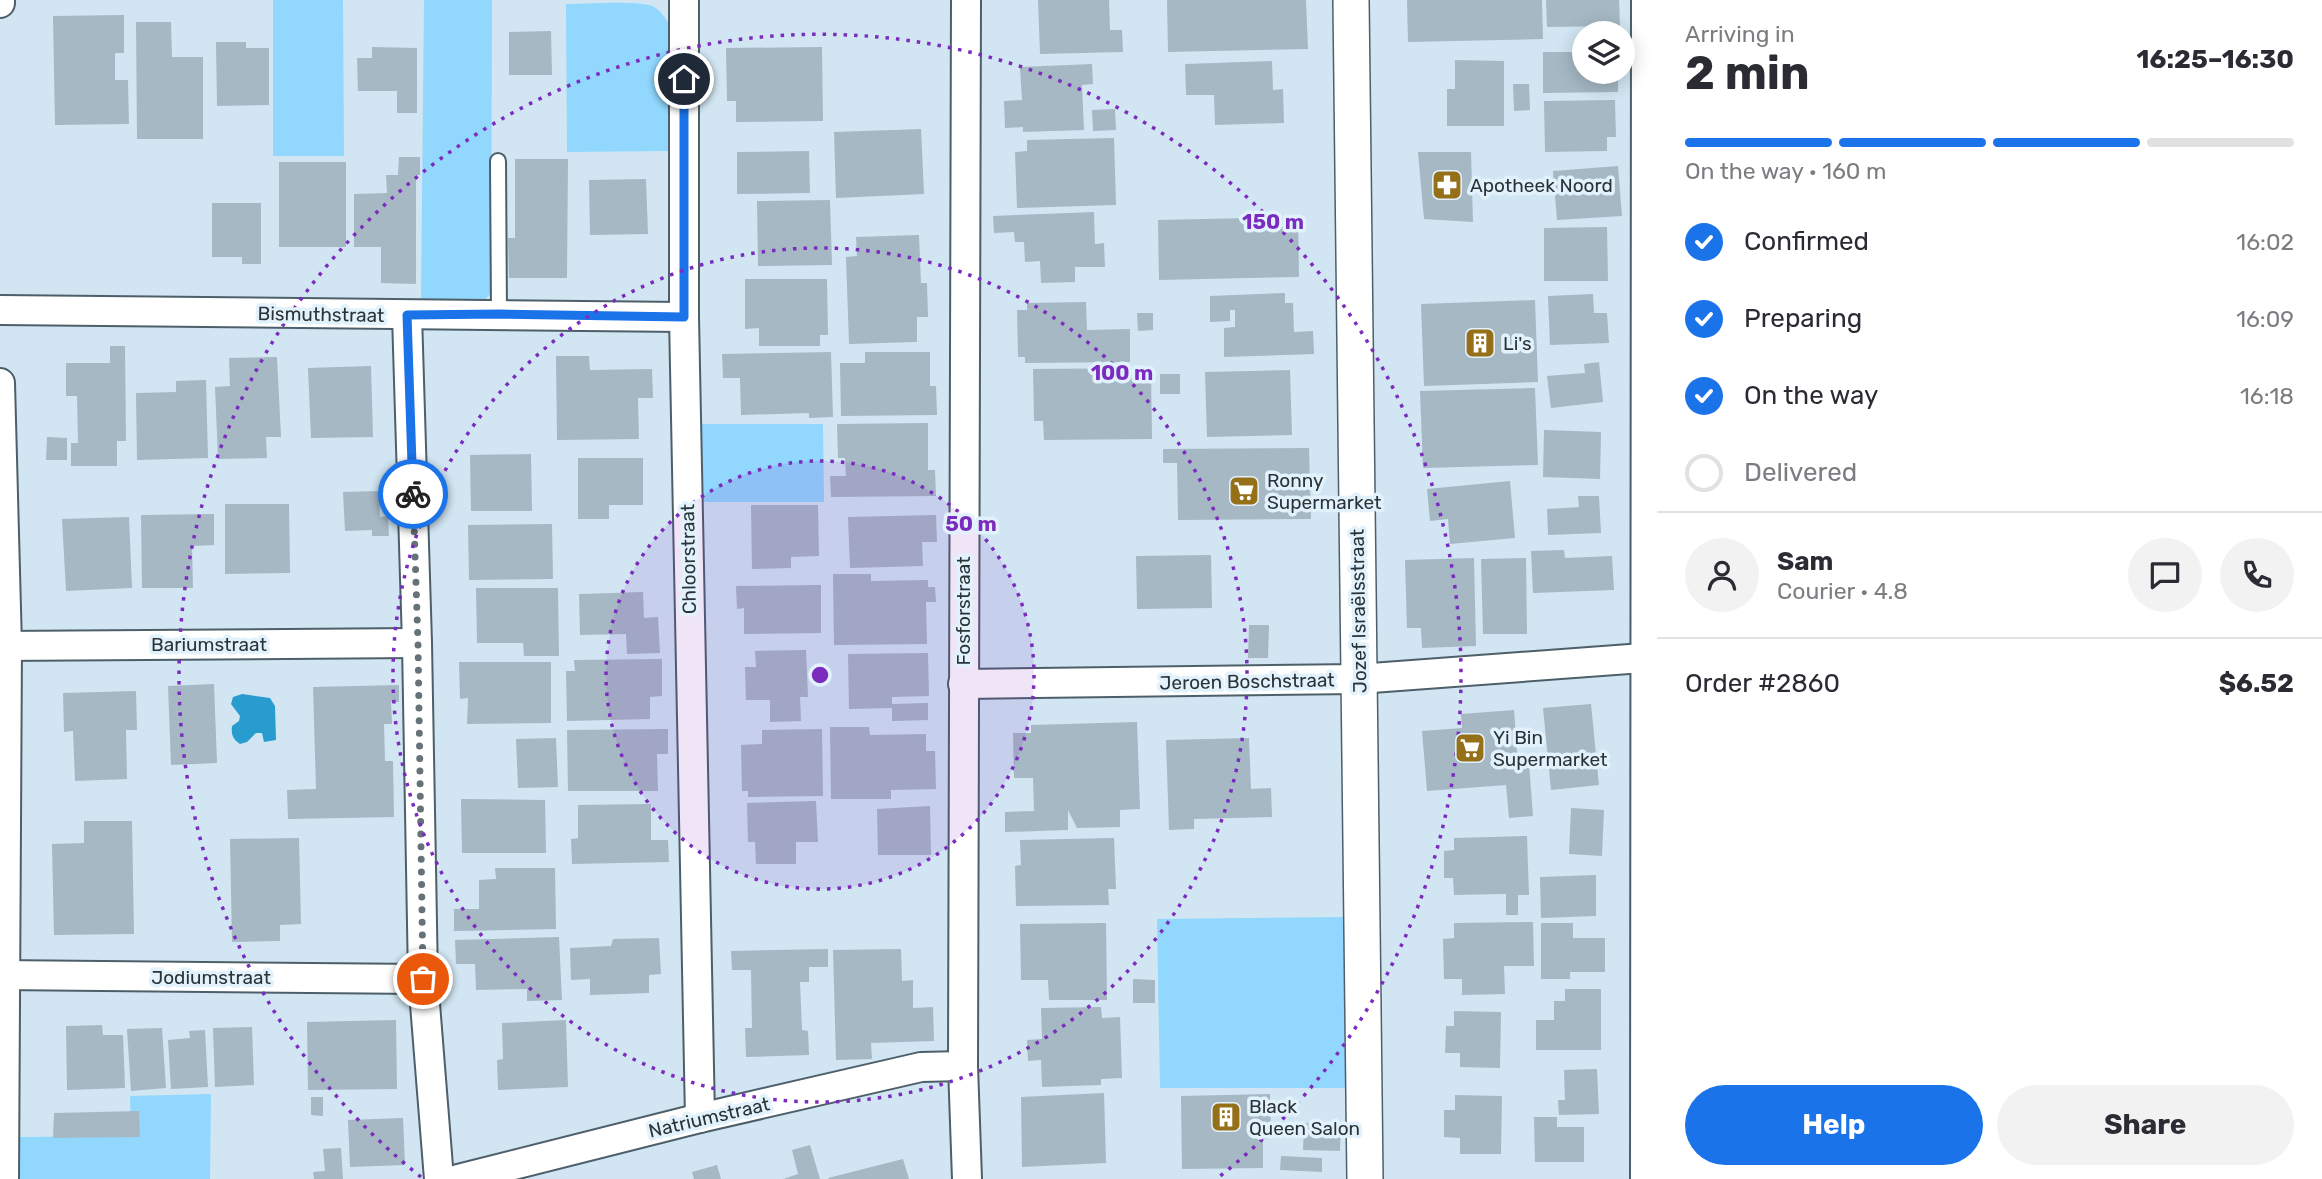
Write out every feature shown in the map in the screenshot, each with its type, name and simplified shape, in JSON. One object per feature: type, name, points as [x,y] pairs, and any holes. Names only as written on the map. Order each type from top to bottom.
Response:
[{"type":"street","name":"Chloorstraat","points":[[684,0],[684,317],[700,1118]]},
{"type":"street","name":"Fosforstraat","points":[[966,0],[963,1066],[967,1179]]},
{"type":"street","name":"Jozef Israëlsstraat","points":[[1351,0],[1365,1179]]},
{"type":"street","points":[[1645,1179],[1651,1135],[1651,658],[1646,0]]},
{"type":"street","name":"Bismuthstraat","points":[[0,310],[684,317]]},
{"type":"street","points":[[407,315],[418,643],[423,979],[439,1179]]},
{"type":"street","points":[[0,383],[4,1179]]},
{"type":"street","name":"Bariumstraat","points":[[3,646],[418,643]]},
{"type":"street","name":"Jeroen Boschstraat","points":[[963,684],[1358,679],[1651,658]]},
{"type":"street","name":"Jodiumstraat","points":[[2,975],[423,979]]},
{"type":"street","name":"Natriumstraat","points":[[458,1179],[700,1118],[921,1068],[963,1066]]},
{"type":"lane","points":[[498,161],[499,314]]},
{"type":"shaded area","points":[[273,0],[343,0],[344,156],[273,156]]},
{"type":"shaded area","points":[[424,0],[492,0],[491,293],[484,301],[421,304]]},
{"type":"shaded area","points":[[566,4],[645,4],[661,12],[671,27],[671,151],[567,152]]},
{"type":"shaded area","points":[[700,424],[823,424],[824,502],[700,502]]},
{"type":"shaded area","points":[[242,694],[270,698],[275,706],[276,740],[264,742],[262,733],[256,733],[247,742],[240,744],[234,738],[232,726],[239,721],[240,716],[231,704],[233,697]]},
{"type":"shaded area","points":[[1347,917],[1351,1088],[1160,1088],[1157,919]]},
{"type":"shaded area","points":[[211,1094],[210,1179],[18,1179],[18,1137],[131,1136],[130,1096]]},
{"type":"building","points":[[1038,0],[1109,0],[1110,30],[1122,30],[1123,52],[1040,54]]},
{"type":"building","points":[[1167,0],[1306,0],[1308,49],[1168,52]]},
{"type":"building","points":[[1407,0],[1542,0],[1543,39],[1408,42]]},
{"type":"building","points":[[1546,0],[1619,0],[1620,21],[1572,21],[1572,27],[1547,27]]},
{"type":"building","points":[[124,15],[124,53],[115,53],[115,80],[128,80],[129,124],[55,125],[53,16]]},
{"type":"building","points":[[136,22],[171,22],[172,57],[203,57],[203,139],[137,139]]},
{"type":"building","points":[[551,31],[552,75],[509,75],[509,32]]},
{"type":"building","points":[[216,42],[246,42],[246,48],[269,48],[269,105],[217,106]]},
{"type":"building","points":[[372,47],[417,48],[417,113],[397,113],[397,91],[358,91],[357,58],[372,58]]},
{"type":"building","points":[[822,47],[823,121],[736,122],[736,101],[727,101],[726,48]]},
{"type":"building","points":[[1543,52],[1572,52],[1572,84],[1618,84],[1618,92],[1543,93]]},
{"type":"building","points":[[1455,60],[1504,61],[1504,126],[1447,126],[1447,89],[1455,89]]},
{"type":"building","points":[[1272,61],[1273,90],[1283,89],[1284,123],[1215,125],[1214,95],[1186,95],[1185,64]]},
{"type":"building","points":[[1092,64],[1093,84],[1082,85],[1084,130],[1023,132],[1023,127],[1005,128],[1004,101],[1022,100],[1020,67]]},
{"type":"building","points":[[1513,84],[1529,84],[1530,110],[1514,111]]},
{"type":"building","points":[[1615,100],[1616,137],[1607,137],[1607,151],[1545,152],[1544,101]]},
{"type":"building","points":[[1115,109],[1116,130],[1093,131],[1092,110]]},
{"type":"building","points":[[921,129],[924,194],[836,198],[834,132]]},
{"type":"building","points":[[1114,138],[1116,205],[1017,208],[1015,152],[1027,151],[1027,140]]},
{"type":"building","points":[[809,151],[810,193],[737,194],[737,152]]},
{"type":"building","name":"Apotheek Noord","points":[[1418,152],[1471,152],[1473,222],[1424,219]]},
{"type":"building","points":[[399,157],[420,157],[420,175],[416,175],[416,284],[381,283],[381,247],[354,247],[354,194],[387,193],[386,175],[398,175]]},
{"type":"building","points":[[515,159],[568,159],[567,278],[509,278],[508,238],[515,238]]},
{"type":"building","points":[[279,162],[346,162],[346,247],[279,247]]},
{"type":"building","points":[[1618,166],[1622,216],[1557,220],[1553,171]]},
{"type":"building","points":[[646,179],[648,234],[590,235],[589,180]]},
{"type":"building","points":[[830,200],[832,265],[758,266],[757,201]]},
{"type":"building","points":[[212,203],[261,203],[261,264],[242,264],[242,257],[212,257]]},
{"type":"building","points":[[1094,212],[1095,244],[1104,243],[1105,267],[1075,267],[1075,282],[1041,283],[1040,261],[1025,262],[1024,242],[1015,242],[1014,232],[994,233],[993,216]]},
{"type":"building","points":[[1298,217],[1299,277],[1159,280],[1158,220]]},
{"type":"building","points":[[1607,227],[1608,281],[1544,281],[1544,228]]},
{"type":"building","points":[[919,235],[921,283],[927,283],[928,317],[917,317],[917,342],[849,344],[846,257],[857,256],[856,237]]},
{"type":"building","points":[[745,279],[827,279],[828,335],[820,335],[820,346],[759,346],[759,328],[745,329]]},
{"type":"building","points":[[1285,293],[1285,303],[1293,303],[1294,332],[1313,331],[1314,354],[1224,357],[1224,328],[1235,327],[1235,310],[1230,310],[1230,321],[1210,322],[1210,296]]},
{"type":"building","points":[[1593,294],[1594,313],[1607,313],[1609,343],[1550,345],[1548,296]]},
{"type":"building","name":"Li's","points":[[1535,300],[1538,382],[1424,386],[1421,304]]},
{"type":"building","points":[[1086,302],[1087,330],[1130,329],[1130,362],[1025,363],[1025,357],[1018,357],[1017,310],[1027,310],[1027,303]]},
{"type":"building","points":[[1137,313],[1153,313],[1153,330],[1138,331]]},
{"type":"building","points":[[110,346],[125,346],[126,441],[117,441],[117,466],[71,466],[71,443],[78,443],[77,396],[66,396],[66,363],[110,363]]},
{"type":"building","points":[[831,352],[833,417],[809,418],[809,413],[741,415],[740,378],[723,378],[722,354]]},
{"type":"building","points":[[865,352],[930,352],[930,386],[936,386],[937,415],[841,416],[840,363],[865,363]]},
{"type":"building","points":[[556,356],[589,356],[590,370],[652,369],[653,398],[638,398],[639,439],[557,440]]},
{"type":"building","points":[[277,357],[281,437],[266,437],[267,458],[218,459],[215,387],[230,386],[229,358]]},
{"type":"building","points":[[1599,362],[1603,402],[1551,408],[1547,376],[1585,373],[1584,364]]},
{"type":"building","points":[[371,366],[373,437],[311,438],[308,368]]},
{"type":"building","points":[[1151,368],[1152,439],[1044,440],[1043,421],[1034,421],[1033,369]]},
{"type":"building","points":[[1290,370],[1292,435],[1207,437],[1205,372]]},
{"type":"building","points":[[1160,374],[1180,374],[1180,394],[1160,394]]},
{"type":"building","points":[[206,380],[208,458],[137,460],[136,393],[176,392],[176,381]]},
{"type":"building","points":[[1535,388],[1538,465],[1423,468],[1420,391]]},
{"type":"building","points":[[928,423],[928,470],[935,470],[936,496],[831,497],[830,476],[846,476],[845,458],[838,458],[837,424]]},
{"type":"building","points":[[1544,430],[1601,432],[1600,479],[1543,477]]},
{"type":"building","points":[[47,437],[67,438],[67,460],[46,460]]},
{"type":"building","name":"Ronny Supermarket","points":[[1309,448],[1311,519],[1178,520],[1177,463],[1163,463],[1163,449]]},
{"type":"building","points":[[531,454],[532,511],[471,511],[470,455]]},
{"type":"building","points":[[578,458],[643,458],[643,505],[609,505],[609,519],[578,519]]},
{"type":"building","points":[[1510,481],[1515,538],[1450,544],[1448,519],[1430,521],[1427,489]]},
{"type":"building","points":[[379,491],[380,517],[388,516],[389,536],[372,536],[372,530],[345,531],[343,492]]},
{"type":"building","points":[[1578,496],[1599,496],[1601,533],[1548,535],[1547,509],[1579,507]]},
{"type":"building","points":[[225,504],[289,504],[290,573],[225,574]]},
{"type":"building","points":[[751,505],[818,505],[819,556],[791,557],[791,568],[752,569]]},
{"type":"building","points":[[214,514],[214,545],[192,546],[193,588],[142,588],[141,515]]},
{"type":"building","points":[[936,515],[937,542],[922,542],[923,566],[850,568],[848,517]]},
{"type":"building","points":[[129,517],[132,588],[66,591],[62,519]]},
{"type":"building","points":[[552,524],[553,579],[469,580],[468,525]]},
{"type":"building","points":[[1564,550],[1565,558],[1612,556],[1614,590],[1533,593],[1531,551]]},
{"type":"building","points":[[1211,555],[1212,608],[1137,609],[1136,556]]},
{"type":"building","points":[[1474,558],[1476,646],[1422,648],[1421,628],[1407,628],[1405,560]]},
{"type":"building","points":[[1526,558],[1527,634],[1483,634],[1481,559]]},
{"type":"building","points":[[833,574],[871,574],[871,581],[928,580],[928,587],[935,587],[936,602],[926,602],[927,644],[834,645]]},
{"type":"building","points":[[821,585],[821,633],[744,634],[744,608],[737,609],[736,586]]},
{"type":"building","points":[[476,588],[558,588],[559,656],[524,656],[523,643],[477,643]]},
{"type":"building","points":[[643,592],[644,618],[658,617],[660,653],[627,654],[626,634],[580,635],[579,594]]},
{"type":"building","points":[[1249,625],[1269,625],[1268,658],[1248,658]]},
{"type":"building","points":[[806,650],[808,697],[800,697],[801,721],[770,722],[770,700],[746,700],[745,667],[756,667],[755,651]]},
{"type":"building","points":[[928,653],[929,696],[892,697],[892,704],[928,703],[928,720],[892,721],[892,708],[849,709],[848,654]]},
{"type":"building","points":[[662,659],[662,696],[650,697],[650,719],[567,721],[566,671],[575,671],[574,660]]},
{"type":"building","points":[[459,662],[551,662],[551,723],[467,724],[468,698],[460,699]]},
{"type":"building","points":[[214,684],[217,763],[171,765],[168,686]]},
{"type":"building","points":[[399,685],[399,702],[391,702],[392,724],[384,724],[385,761],[393,761],[394,817],[288,819],[287,790],[316,789],[313,687]]},
{"type":"building","points":[[136,691],[137,730],[126,730],[127,779],[75,781],[73,731],[64,732],[63,693]]},
{"type":"building","points":[[1591,704],[1599,785],[1551,790],[1543,708]]},
{"type":"building","name":"Yi Bin Supermarket","points":[[1514,710],[1518,765],[1529,764],[1533,816],[1509,818],[1506,785],[1427,791],[1422,731],[1462,728],[1461,714]]},
{"type":"building","points":[[1137,722],[1140,809],[1120,810],[1120,827],[1077,828],[1068,810],[1068,830],[1005,832],[1005,812],[1034,811],[1033,778],[1014,778],[1013,733],[1031,733],[1031,725]]},
{"type":"building","points":[[830,727],[869,727],[870,735],[926,734],[926,751],[935,751],[936,789],[891,790],[891,799],[831,799]]},
{"type":"building","points":[[668,729],[668,754],[657,754],[658,791],[568,791],[567,730]]},
{"type":"building","points":[[822,729],[823,796],[748,797],[748,791],[742,791],[741,745],[762,744],[762,730]]},
{"type":"building","points":[[556,738],[558,787],[518,788],[516,739]]},
{"type":"building","points":[[1249,738],[1251,789],[1271,788],[1272,817],[1194,819],[1194,829],[1169,830],[1166,740]]},
{"type":"building","points":[[461,799],[545,800],[546,853],[462,853]]},
{"type":"building","points":[[816,801],[818,842],[796,842],[796,864],[756,864],[755,842],[748,842],[747,803]]},
{"type":"building","points":[[651,804],[651,840],[668,840],[669,862],[572,864],[571,839],[578,838],[578,805]]},
{"type":"building","points":[[930,806],[931,855],[878,855],[877,809]]},
{"type":"building","points":[[1571,808],[1604,810],[1602,856],[1569,854]]},
{"type":"building","points":[[84,821],[132,821],[134,934],[54,935],[52,844],[84,843]]},
{"type":"building","points":[[1527,836],[1529,895],[1518,895],[1518,915],[1506,915],[1506,894],[1454,895],[1453,878],[1444,878],[1444,851],[1454,850],[1454,838]]},
{"type":"building","points":[[299,838],[301,924],[280,925],[280,941],[232,942],[230,839]]},
{"type":"building","points":[[1114,838],[1116,889],[1108,889],[1109,905],[1016,906],[1015,866],[1021,865],[1020,840]]},
{"type":"building","points":[[495,868],[555,868],[556,929],[454,931],[454,909],[479,909],[479,880],[496,879]]},
{"type":"building","points":[[1596,875],[1596,916],[1541,918],[1540,877]]},
{"type":"building","points":[[1533,922],[1534,966],[1504,966],[1505,994],[1462,995],[1462,979],[1444,979],[1443,939],[1454,938],[1454,923]]},
{"type":"building","points":[[1106,923],[1107,1000],[1049,1000],[1048,980],[1021,980],[1020,924]]},
{"type":"building","points":[[1541,923],[1573,923],[1573,938],[1605,938],[1605,972],[1570,972],[1570,979],[1541,979]]},
{"type":"building","points":[[559,937],[562,1000],[527,1001],[527,989],[476,990],[475,964],[456,964],[455,940]]},
{"type":"building","points":[[659,938],[661,974],[649,975],[649,993],[590,995],[590,979],[571,980],[570,948],[611,946],[613,939]]},
{"type":"building","points":[[828,949],[828,967],[809,967],[809,982],[800,982],[802,1030],[808,1031],[809,1055],[746,1057],[745,1028],[752,1028],[751,970],[732,970],[731,951]]},
{"type":"building","points":[[901,949],[902,981],[913,980],[913,1008],[933,1007],[934,1041],[871,1043],[872,1059],[836,1060],[833,950]]},
{"type":"building","points":[[1133,979],[1155,980],[1155,1003],[1133,1003]]},
{"type":"building","points":[[1565,989],[1601,989],[1601,1050],[1536,1050],[1536,1020],[1554,1020],[1554,1001],[1565,1001]]},
{"type":"building","points":[[1101,1007],[1102,1018],[1120,1017],[1122,1078],[1101,1079],[1101,1085],[1042,1087],[1041,1060],[1028,1061],[1027,1040],[1042,1039],[1041,1008]]},
{"type":"building","points":[[1454,1011],[1501,1012],[1500,1068],[1460,1067],[1460,1053],[1445,1053],[1446,1026],[1454,1026]]},
{"type":"building","points":[[396,1020],[397,1089],[308,1090],[307,1022]]},
{"type":"building","points":[[566,1020],[568,1087],[498,1090],[497,1060],[503,1059],[502,1023]]},
{"type":"building","points":[[102,1025],[103,1035],[123,1035],[125,1088],[67,1090],[66,1026]]},
{"type":"building","points":[[252,1027],[254,1085],[215,1087],[213,1028]]},
{"type":"building","points":[[162,1028],[166,1088],[131,1091],[127,1029]]},
{"type":"building","points":[[205,1030],[208,1087],[171,1089],[168,1040],[190,1038],[189,1031]]},
{"type":"building","points":[[1597,1069],[1599,1114],[1559,1115],[1558,1100],[1565,1100],[1564,1070]]},
{"type":"building","points":[[1104,1093],[1106,1163],[1022,1167],[1021,1097]]},
{"type":"building","name":"Black Queen Salon","points":[[1270,1094],[1271,1138],[1263,1139],[1263,1168],[1182,1169],[1181,1096]]},
{"type":"building","points":[[1455,1095],[1502,1096],[1501,1154],[1460,1154],[1460,1138],[1444,1137],[1444,1110],[1455,1110]]},
{"type":"building","points":[[311,1097],[323,1097],[323,1116],[311,1115]]},
{"type":"building","points":[[139,1111],[140,1137],[53,1138],[54,1113]]},
{"type":"building","points":[[1534,1117],[1557,1117],[1557,1127],[1584,1127],[1584,1162],[1535,1162]]},
{"type":"building","points":[[403,1118],[405,1165],[350,1167],[348,1120]]},
{"type":"building","points":[[1304,1123],[1341,1124],[1340,1151],[1303,1150]]},
{"type":"building","points":[[810,1145],[820,1179],[783,1179],[798,1174],[792,1150]]},
{"type":"building","points":[[341,1148],[343,1179],[314,1179],[313,1172],[325,1171],[323,1149]]},
{"type":"building","points":[[1281,1156],[1322,1158],[1322,1172],[1280,1170]]},
{"type":"building","points":[[903,1159],[909,1179],[828,1178]]},
{"type":"building","points":[[717,1165],[721,1179],[694,1179],[692,1172]]},
{"type":"way so far","points":[[413,494],[423,979]]},
{"type":"place","name":"Apotheek Noord","points":[[1447,185]]},
{"type":"place","name":"Li's","points":[[1480,343]]},
{"type":"place","name":"Ronny Supermarket","points":[[1244,491]]},
{"type":"place","name":"Yi Bin Supermarket","points":[[1470,748]]},
{"type":"place","name":"Black Queen Salon","points":[[1226,1117]]},
{"type":"route","points":[[413,494],[407,315],[684,317],[684,79]]}]
